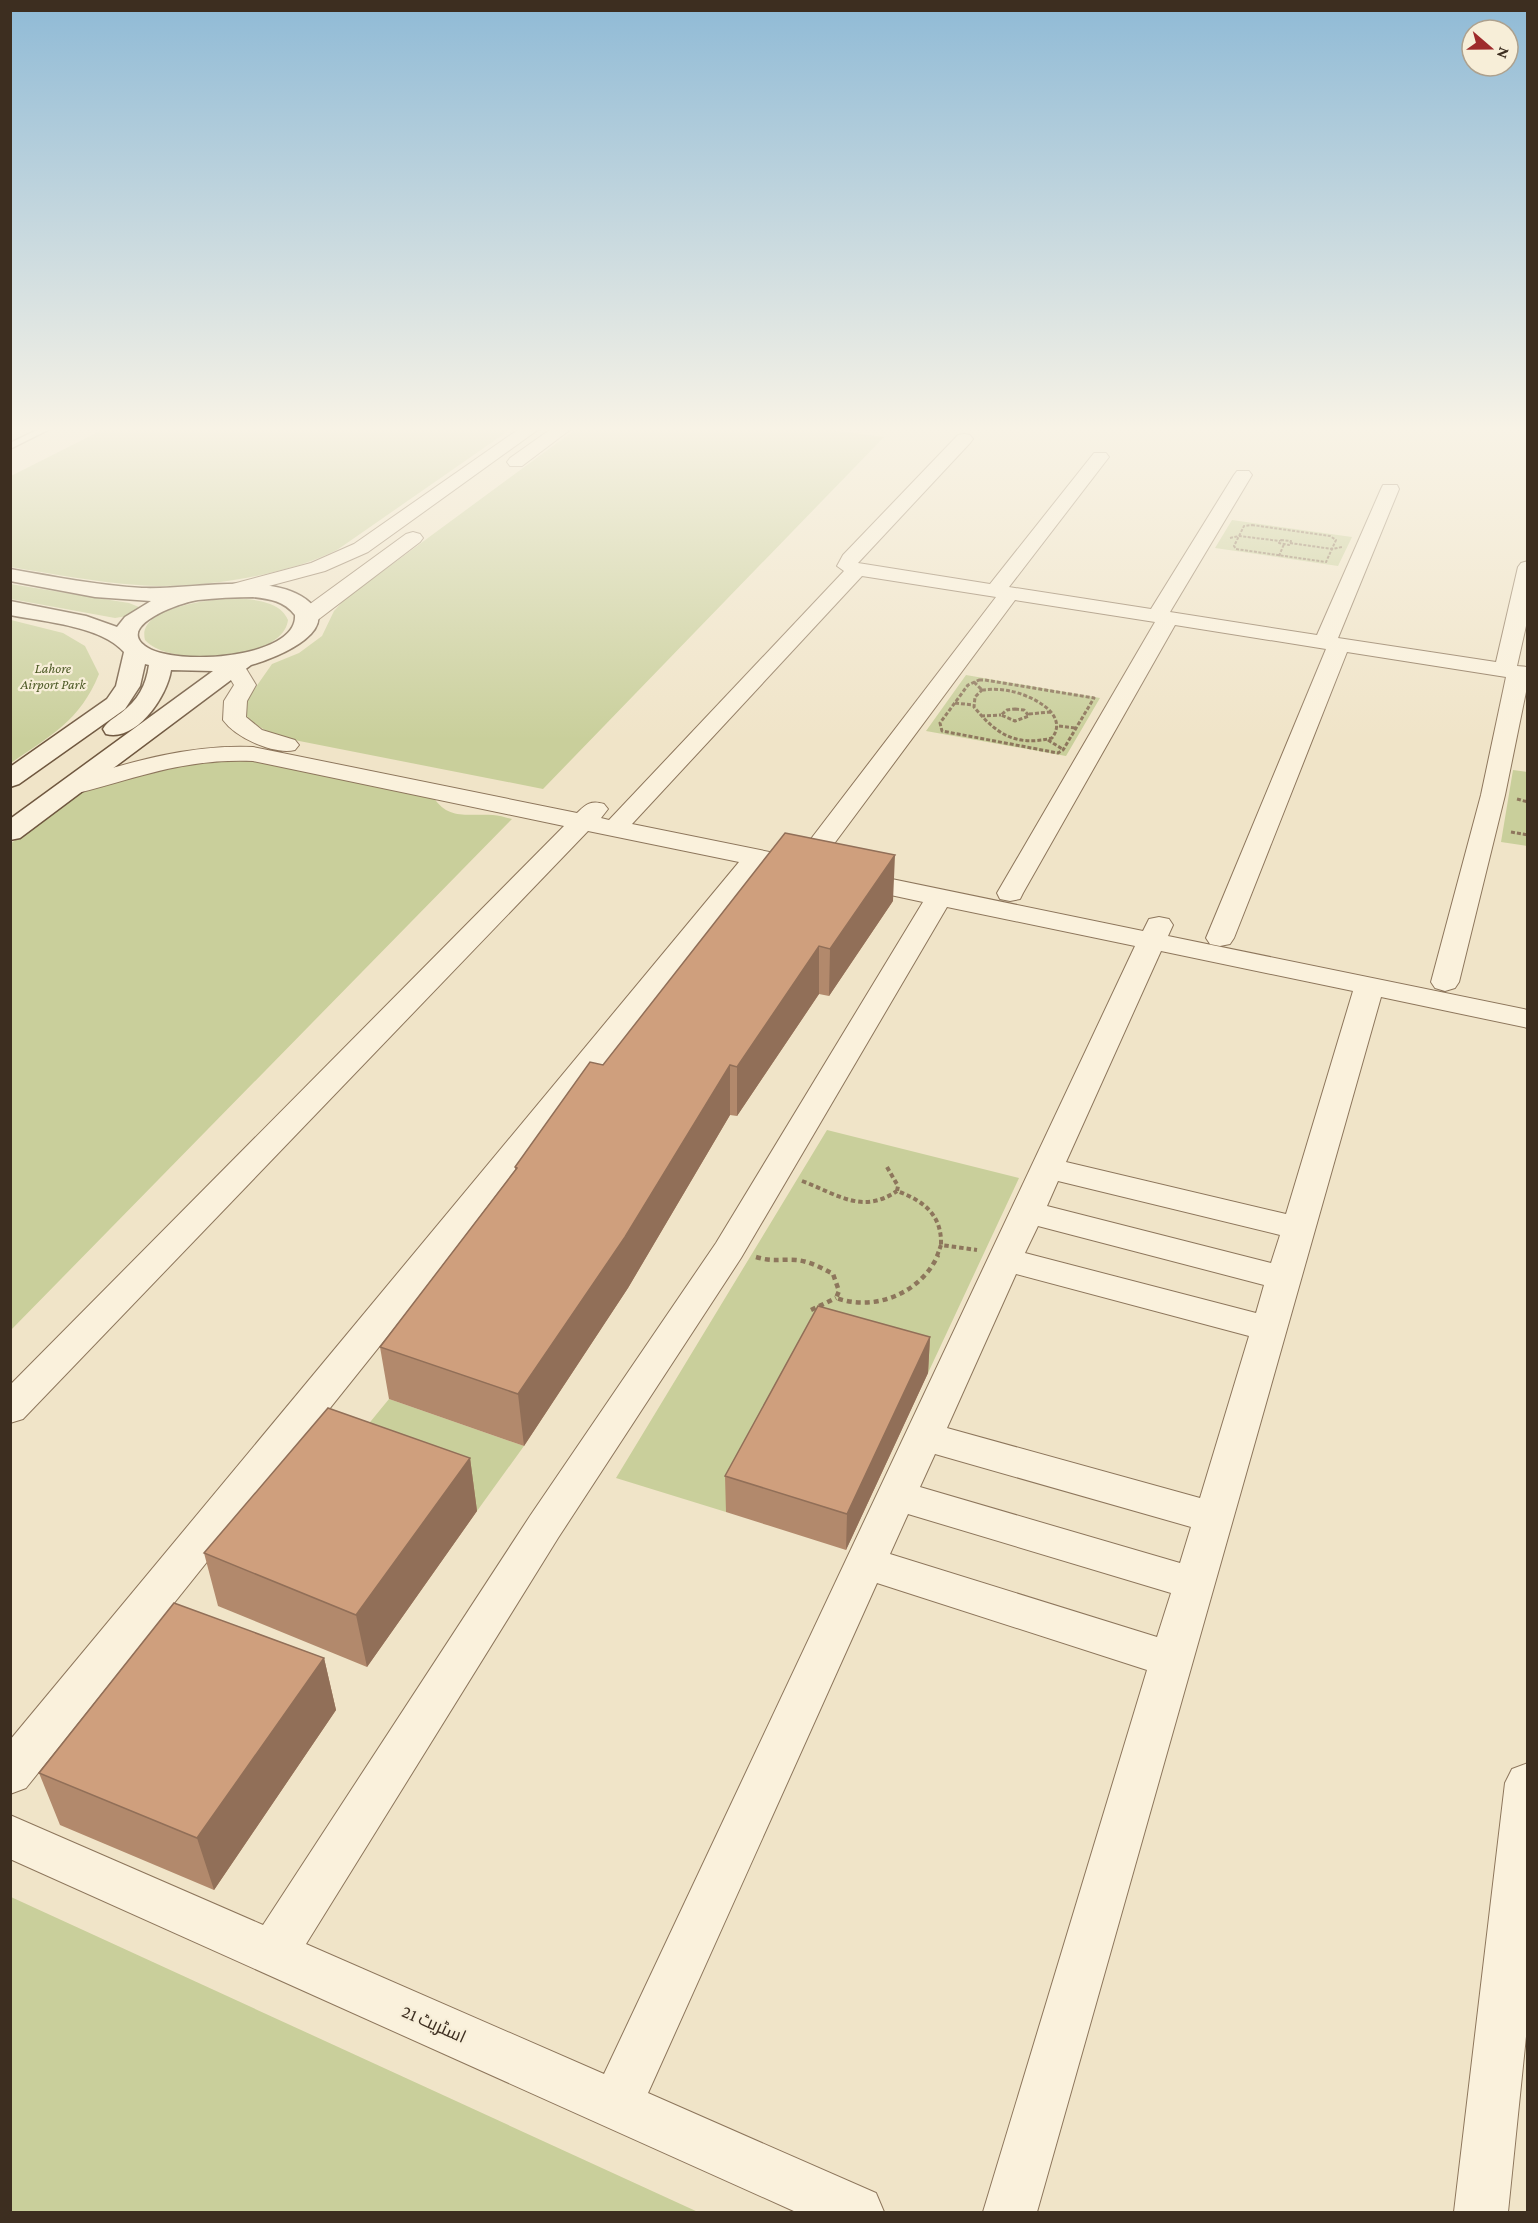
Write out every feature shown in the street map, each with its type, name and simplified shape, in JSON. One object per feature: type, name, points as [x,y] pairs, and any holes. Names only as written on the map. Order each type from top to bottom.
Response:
[{"type":"street","points":[[10,575],[108,592],[195,594],[232,590],[318,567],[361,548],[383,533]]},
{"type":"street","points":[[307,616],[420,533]]},
{"type":"street","points":[[875,533],[850,559],[848,566],[1517,673]]},
{"type":"street","points":[[813,854],[947,676],[1046,533]]},
{"type":"street","points":[[1010,893],[1210,533]]},
{"type":"street","points":[[1220,938],[1374,533]]},
{"type":"street","points":[[1445,982],[1493,795],[1517,673],[1527,567]]},
{"type":"street","points":[[10,1409],[857,569]]},
{"type":"street","points":[[10,832],[239,663],[285,645],[306,626],[307,616],[296,602],[269,593],[232,590]]},
{"type":"street","points":[[10,779],[116,704],[129,686],[131,645],[128,628],[137,617],[162,604],[195,594]]},
{"type":"street","points":[[10,608],[86,623],[161,661],[239,663]]},
{"type":"street","points":[[10,803],[140,711],[154,693],[161,661]]},
{"type":"street","points":[[239,663],[245,685],[236,698],[235,720],[245,729],[264,739],[756,857],[939,898],[1156,933],[1220,938],[1527,1000]]},
{"type":"street","points":[[70,788],[186,756],[237,752],[604,819],[813,854],[1010,893],[1369,988],[1527,1019]]},
{"type":"street","points":[[10,1774],[756,857]]},
{"type":"street","points":[[273,1953],[537,1537],[729,1250],[939,898]]},
{"type":"street","points":[[616,2105],[1156,933]]},
{"type":"street","points":[[1010,2212],[1369,988]]},
{"type":"street","points":[[1048,1168],[1299,1228]]},
{"type":"street","points":[[1027,1212],[1284,1278]]},
{"type":"street","points":[[1006,1258],[1269,1329]]},
{"type":"street","points":[[924,1436],[1214,1518]]},
{"type":"street","points":[[897,1495],[1195,1584]]},
{"type":"street","points":[[866,1563],[1172,1660]]},
{"type":"street","points":[[1481,2212],[1515,2017],[1527,1783]]},
{"type":"street","name":"اسٹریٹ 21","points":[[10,1836],[857,2212]]},
{"type":"path","points":[[1241,533],[1234,546],[1236,549],[1326,562],[1336,540],[1330,536],[1308,533]]},
{"type":"path","points":[[1279,556],[1289,533]]},
{"type":"path","points":[[1239,536],[1291,541],[1290,543],[1332,549]]},
{"type":"path","points":[[947,676],[974,682],[982,690],[1014,691],[1032,698],[1051,712],[1059,730],[1052,738],[1021,740],[993,729],[973,705],[955,703]]},
{"type":"path","points":[[985,680],[1094,698],[1063,750],[1056,753],[942,731],[940,723],[955,703],[968,685],[985,680]]},
{"type":"path","points":[[973,705],[978,693],[982,690]]},
{"type":"path","points":[[981,716],[1001,715],[1007,710],[1016,709],[1029,714],[1051,712]]},
{"type":"path","points":[[1001,715],[1006,719],[1018,721],[1026,720],[1029,714]]},
{"type":"path","points":[[1059,726],[1076,728]]},
{"type":"path","points":[[1510,832],[1527,835]]},
{"type":"path","points":[[887,1167],[898,1186],[897,1191]]},
{"type":"path","points":[[775,1173],[861,1203],[878,1204],[897,1191]]},
{"type":"path","points":[[836,1298],[855,1304],[867,1304],[896,1295],[925,1276],[937,1259],[941,1245],[940,1226],[930,1209],[923,1201],[897,1191]]},
{"type":"path","points":[[941,1245],[975,1249],[1006,1258]]},
{"type":"path","points":[[729,1250],[774,1262],[797,1260],[818,1266],[833,1274],[839,1291],[836,1298],[811,1310]]},
{"type":"green space","points":[[11,533],[362,533],[337,550],[316,559],[266,574],[213,583],[138,585],[74,578],[11,567]]},
{"type":"green space","points":[[435,533],[791,533],[543,789],[284,738],[248,720],[244,712],[244,704],[272,664],[299,653],[322,636],[334,611],[345,599]]},
{"type":"green space","points":[[1224,533],[1322,533],[1352,537],[1338,566],[1215,548]]},
{"type":"green space","points":[[10,584],[129,603],[139,607],[127,616],[115,618],[11,599]]},
{"type":"green space","points":[[237,598],[266,603],[279,609],[288,620],[281,634],[267,645],[247,652],[224,656],[177,655],[158,649],[145,640],[145,628],[152,619],[164,612],[196,603]]},
{"type":"green space","name":"Lahore Airport Park","points":[[11,620],[63,633],[85,646],[99,674],[83,704],[73,716],[51,735],[11,763]]},
{"type":"green space","points":[[966,675],[1100,698],[1066,756],[926,731]]},
{"type":"green space","points":[[199,759],[257,761],[434,798],[446,810],[453,813],[495,815],[512,819],[11,1330],[10,844],[87,788]]},
{"type":"green space","points":[[1513,770],[1527,772],[1527,846],[1501,842]]},
{"type":"green space","points":[[827,1130],[1019,1178],[928,1373],[817,1342],[726,1512],[616,1478]]},
{"type":"green space","points":[[389,1399],[524,1446],[477,1511],[339,1460]]},
{"type":"green space","points":[[11,1897],[698,2212],[11,2212]]},
{"type":"building","points":[[785,833],[895,855],[830,949],[819,946],[737,1067],[730,1065],[625,1237],[518,1394],[380,1347],[517,1168],[515,1167],[590,1062],[603,1065]]},
{"type":"building","points":[[818,1306],[930,1337],[847,1514],[725,1476]]},
{"type":"building","points":[[328,1408],[470,1458],[356,1615],[204,1553]]},
{"type":"building","points":[[174,1603],[324,1658],[197,1838],[39,1773]]}]
